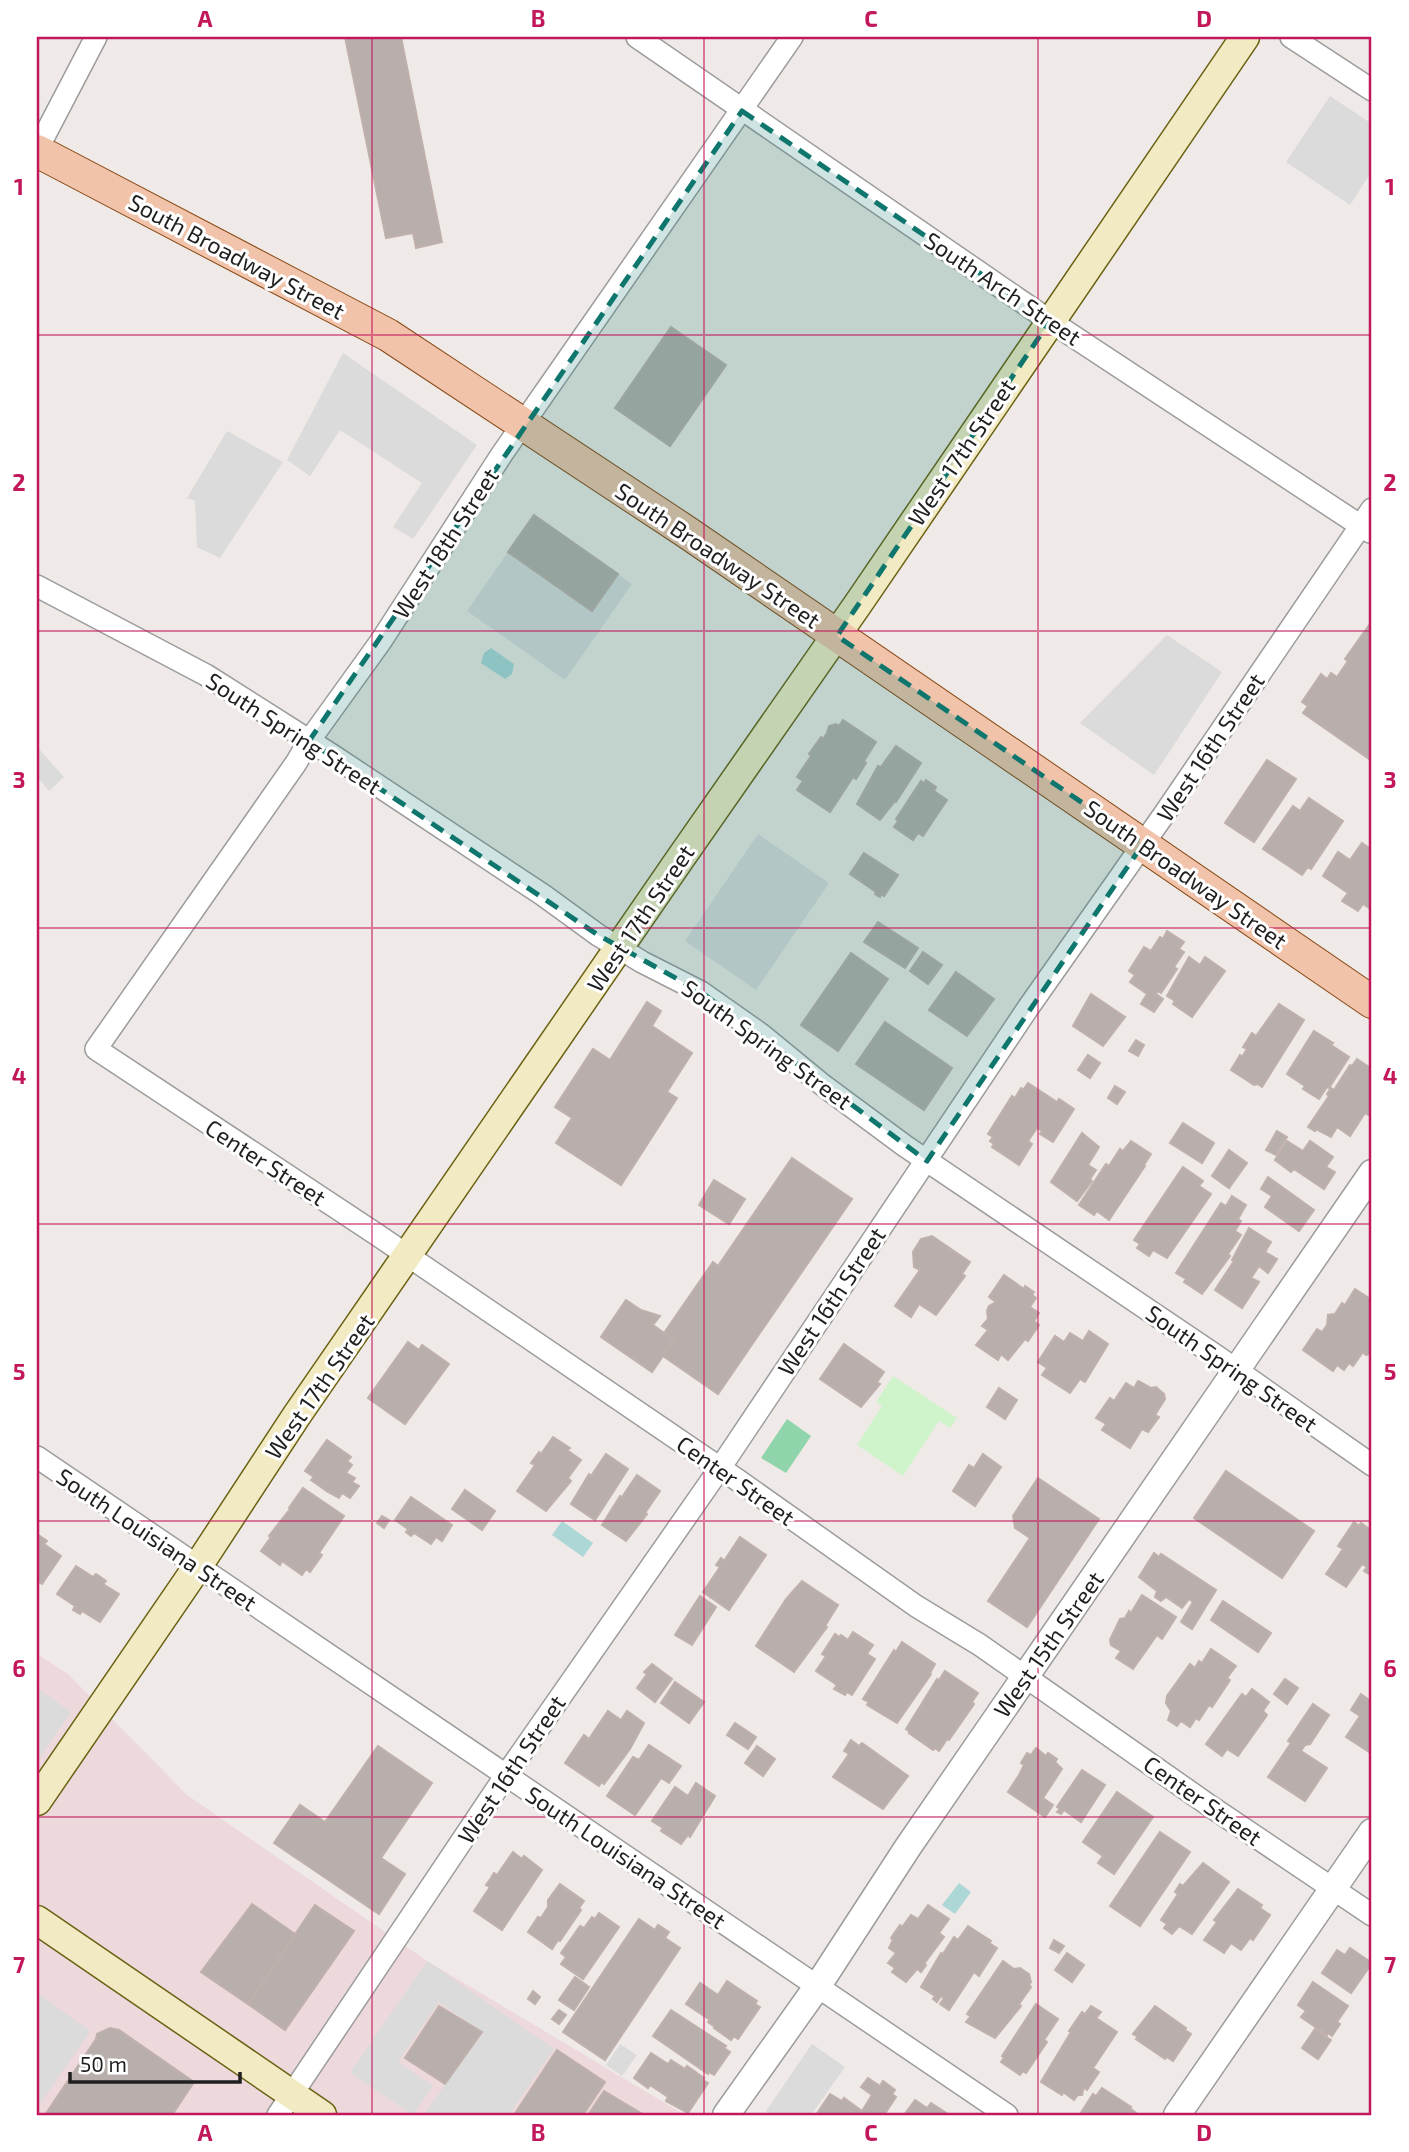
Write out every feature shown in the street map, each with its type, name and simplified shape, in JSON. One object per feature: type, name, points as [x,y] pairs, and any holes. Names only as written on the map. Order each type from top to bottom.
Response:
[{"type":"main road","name":"West 17th Street","points":[[37,1801],[198,1566],[283,1436],[680,859],[837,636],[1245,37]]},
{"type":"main road","name":"South Broadway Street","points":[[37,151],[388,335],[685,531],[1372,1002]]},
{"type":"main road","points":[[37,1920],[285,2105],[322,2115]]},
{"type":"street","points":[[37,151],[96,37]]},
{"type":"street","name":"South Arch Street","points":[[636,37],[1050,321],[1368,523]]},
{"type":"street","name":"West 18th Street","points":[[96,1049],[309,741],[375,652],[524,424],[792,37]]},
{"type":"street","points":[[1291,37],[1372,90]]},
{"type":"street","name":"West 16th Street","points":[[285,2105],[506,1775],[720,1468],[1028,1008],[1368,523]]},
{"type":"street","name":"South Spring Street","points":[[37,586],[206,675],[543,895],[598,935],[642,962],[701,992],[927,1161],[1372,1465]]},
{"type":"street","name":"Center Street","points":[[96,1049],[408,1256],[720,1468],[916,1606],[981,1646],[1372,1915]]},
{"type":"street","name":"West 15th Street","points":[[726,2115],[817,1987],[850,1932],[1372,1173]]},
{"type":"street","name":"South Louisiana Street","points":[[37,1457],[1007,2115]]},
{"type":"street","points":[[1177,2115],[1372,1832]]},
{"type":"highlighted area","points":[[742,111],[1050,321],[837,636],[1143,844],[927,1161],[701,992],[598,935],[309,741]]},
{"type":"shaded area","points":[[1330,96],[1372,124],[1372,171],[1350,205],[1286,162]]},
{"type":"shaded area","points":[[343,353],[477,445],[413,539],[393,527],[422,483],[340,430],[310,476],[287,460]]},
{"type":"shaded area","points":[[227,431],[283,462],[220,558],[197,547],[195,501],[187,498]]},
{"type":"shaded area","points":[[508,552],[592,611],[618,574],[632,584],[565,680],[467,611]]},
{"type":"shaded area","points":[[1167,635],[1222,672],[1154,775],[1080,723]]},
{"type":"shaded area","points":[[37,747],[64,777],[49,791],[37,777]]},
{"type":"shaded area","points":[[758,834],[829,883],[756,990],[685,941]]},
{"type":"shaded area","points":[[37,1654],[68,1674],[187,1795],[427,1961],[685,2115],[37,2115]]},
{"type":"shaded area","points":[[37,1688],[71,1712],[37,1761]]},
{"type":"shaded area","points":[[427,1961],[554,2049],[509,2115],[424,2115],[482,2032],[439,2002],[398,2062],[433,2086],[413,2115],[350,2073]]},
{"type":"shaded area","points":[[37,1993],[90,2031],[37,2108]]},
{"type":"shaded area","points":[[620,2044],[637,2055],[622,2076],[606,2065]]},
{"type":"shaded area","points":[[812,2044],[845,2067],[811,2115],[772,2115],[766,2111]]},
{"type":"green space","points":[[893,1376],[957,1418],[950,1428],[939,1421],[903,1476],[857,1445],[882,1406],[876,1402]]},
{"type":"green space","points":[[787,1419],[811,1436],[786,1473],[761,1458]]},
{"type":"water","points":[[491,648],[514,664],[512,674],[505,679],[481,663],[484,653]]},
{"type":"water","points":[[562,1521],[593,1543],[583,1557],[552,1535]]},
{"type":"water","points":[[959,1883],[971,1892],[955,1914],[942,1905]]},
{"type":"building","points":[[345,37],[401,37],[442,242],[416,248],[413,233],[386,238]]},
{"type":"building","points":[[671,327],[726,365],[670,446],[615,408]]},
{"type":"building","points":[[534,515],[618,574],[592,611],[508,552]]},
{"type":"building","points":[[1372,621],[1372,687],[1368,694],[1372,697],[1372,761],[1303,713],[1308,706],[1302,702],[1321,674],[1327,679],[1331,673],[1337,677],[1348,661],[1345,659]]},
{"type":"building","points":[[843,720],[876,742],[856,779],[853,777],[830,812],[797,790],[803,781],[797,777],[829,726],[839,726]]},
{"type":"building","points":[[896,746],[921,763],[896,802],[880,820],[857,804],[878,766],[881,767]]},
{"type":"building","points":[[1267,760],[1296,779],[1254,842],[1225,823]]},
{"type":"building","points":[[926,780],[936,787],[934,791],[947,800],[923,836],[918,833],[913,840],[894,827],[898,821],[896,819],[921,781],[924,783]]},
{"type":"building","points":[[1309,798],[1343,821],[1311,869],[1308,867],[1302,875],[1263,849],[1293,806],[1300,811]]},
{"type":"building","points":[[1362,843],[1372,850],[1372,910],[1363,904],[1358,911],[1342,901],[1348,893],[1323,876],[1338,852],[1350,860]]},
{"type":"building","points":[[864,853],[898,875],[884,896],[875,894],[876,892],[850,874]]},
{"type":"building","points":[[878,922],[918,948],[905,968],[864,942]]},
{"type":"building","points":[[1167,931],[1184,942],[1179,949],[1184,952],[1174,967],[1177,969],[1161,993],[1158,991],[1156,994],[1163,999],[1154,1012],[1141,1004],[1147,994],[1130,982],[1135,975],[1129,971],[1144,947],[1151,951]]},
{"type":"building","points":[[923,952],[942,965],[928,984],[910,971]]},
{"type":"building","points":[[851,953],[888,979],[838,1051],[801,1025]]},
{"type":"building","points":[[1189,957],[1200,965],[1205,957],[1225,971],[1192,1017],[1173,1004],[1175,1001],[1167,996]]},
{"type":"building","points":[[956,972],[994,999],[967,1036],[929,1010]]},
{"type":"building","points":[[1091,994],[1125,1017],[1103,1046],[1073,1026]]},
{"type":"building","points":[[647,1002],[661,1011],[652,1026],[692,1053],[667,1092],[677,1098],[621,1185],[556,1143],[572,1118],[555,1107],[593,1049],[610,1060]]},
{"type":"building","points":[[1279,1004],[1304,1020],[1262,1087],[1254,1085],[1231,1070],[1247,1049],[1243,1047],[1252,1033],[1256,1036]]},
{"type":"building","points":[[885,1022],[952,1068],[924,1110],[856,1064]]},
{"type":"building","points":[[1314,1031],[1349,1057],[1319,1099],[1287,1074]]},
{"type":"building","points":[[1136,1040],[1144,1045],[1138,1056],[1129,1051]]},
{"type":"building","points":[[1088,1055],[1100,1063],[1090,1078],[1078,1070]]},
{"type":"building","points":[[1357,1059],[1372,1069],[1370,1116],[1365,1113],[1350,1136],[1337,1127],[1331,1137],[1308,1127],[1329,1096],[1327,1094],[1331,1088],[1334,1090]]},
{"type":"building","points":[[1028,1083],[1057,1102],[1059,1099],[1074,1109],[1053,1142],[1040,1134],[1042,1131],[1037,1128],[1028,1141],[1032,1144],[1019,1165],[992,1147],[994,1144],[990,1141],[993,1137],[988,1134],[1012,1096],[1015,1098]]},
{"type":"building","points":[[1115,1086],[1125,1092],[1117,1104],[1108,1098]]},
{"type":"building","points":[[1183,1123],[1214,1143],[1202,1163],[1170,1143]]},
{"type":"building","points":[[1277,1131],[1287,1137],[1276,1155],[1266,1150]]},
{"type":"building","points":[[1082,1133],[1099,1147],[1088,1165],[1096,1170],[1090,1179],[1092,1181],[1077,1201],[1051,1182]]},
{"type":"building","points":[[1131,1141],[1151,1154],[1145,1166],[1109,1220],[1097,1211],[1094,1215],[1079,1205],[1106,1164],[1109,1166],[1120,1149],[1123,1151]]},
{"type":"building","points":[[1287,1141],[1303,1151],[1310,1141],[1333,1157],[1326,1167],[1335,1172],[1324,1189],[1294,1169],[1291,1172],[1275,1160]]},
{"type":"building","points":[[1229,1150],[1247,1163],[1229,1188],[1212,1176]]},
{"type":"building","points":[[792,1158],[852,1199],[718,1394],[663,1356],[674,1340],[664,1333],[713,1262],[718,1266]]},
{"type":"building","points":[[1183,1167],[1203,1181],[1199,1186],[1211,1194],[1167,1258],[1153,1250],[1149,1256],[1137,1248],[1140,1244],[1134,1240]]},
{"type":"building","points":[[1268,1177],[1314,1210],[1299,1231],[1265,1207],[1272,1196],[1261,1189]]},
{"type":"building","points":[[714,1180],[745,1199],[729,1224],[699,1205]]},
{"type":"building","points":[[1232,1196],[1246,1205],[1235,1231],[1241,1235],[1228,1254],[1230,1256],[1202,1294],[1176,1273],[1221,1203],[1226,1206]]},
{"type":"building","points":[[1249,1228],[1271,1242],[1265,1252],[1277,1259],[1268,1273],[1259,1266],[1251,1278],[1259,1282],[1242,1308],[1215,1290],[1234,1261],[1232,1260]]},
{"type":"building","points":[[932,1236],[970,1262],[962,1274],[965,1276],[936,1315],[919,1304],[911,1317],[895,1306],[920,1270],[914,1267],[913,1252],[921,1239]]},
{"type":"building","points":[[1004,1275],[1024,1289],[1025,1286],[1034,1292],[1032,1295],[1036,1298],[1030,1307],[1039,1313],[1034,1321],[1039,1325],[1028,1341],[1025,1339],[1008,1360],[1001,1354],[998,1360],[976,1345],[988,1330],[982,1326],[988,1319],[989,1306],[996,1302],[989,1297]]},
{"type":"building","points":[[1355,1289],[1372,1300],[1372,1353],[1366,1355],[1363,1352],[1353,1366],[1349,1363],[1344,1370],[1337,1365],[1333,1371],[1303,1350],[1317,1329],[1322,1332],[1327,1325],[1328,1315],[1335,1314],[1342,1303],[1345,1305]]},
{"type":"building","points":[[626,1300],[641,1310],[660,1316],[653,1325],[674,1340],[652,1372],[601,1337]]},
{"type":"building","points":[[1089,1331],[1108,1344],[1085,1382],[1080,1379],[1070,1393],[1042,1375],[1047,1368],[1038,1362],[1055,1336],[1064,1342],[1070,1333],[1083,1341]]},
{"type":"building","points":[[408,1342],[419,1350],[422,1345],[449,1364],[405,1424],[368,1398]]},
{"type":"building","points":[[844,1344],[884,1372],[877,1382],[880,1384],[861,1407],[820,1379]]},
{"type":"building","points":[[1138,1381],[1151,1388],[1156,1387],[1164,1394],[1165,1399],[1155,1415],[1159,1417],[1148,1432],[1142,1429],[1130,1448],[1102,1430],[1106,1424],[1096,1418],[1110,1398],[1114,1401],[1126,1383],[1134,1388]]},
{"type":"building","points":[[999,1388],[1017,1400],[1005,1419],[987,1407]]},
{"type":"building","points":[[553,1437],[570,1448],[567,1450],[581,1460],[568,1478],[571,1481],[546,1511],[517,1491],[535,1465],[531,1463]]},
{"type":"building","points":[[327,1440],[351,1457],[347,1461],[352,1465],[346,1473],[355,1478],[352,1482],[359,1486],[350,1498],[342,1493],[339,1498],[328,1492],[311,1480],[314,1477],[305,1471]]},
{"type":"building","points":[[606,1454],[628,1469],[595,1520],[571,1504],[589,1474],[591,1476]]},
{"type":"building","points":[[983,1454],[1001,1467],[975,1506],[953,1491],[969,1465],[974,1468]]},
{"type":"building","points":[[1226,1471],[1314,1531],[1282,1578],[1194,1518]]},
{"type":"building","points":[[637,1475],[660,1491],[645,1513],[647,1514],[626,1541],[602,1525]]},
{"type":"building","points":[[1038,1478],[1099,1519],[1027,1627],[988,1601],[1030,1538],[1015,1528],[1013,1516]]},
{"type":"building","points":[[303,1488],[344,1516],[319,1553],[322,1555],[310,1572],[306,1569],[302,1575],[282,1561],[280,1565],[261,1551]]},
{"type":"building","points":[[465,1490],[495,1511],[482,1530],[452,1509]]},
{"type":"building","points":[[411,1497],[452,1525],[442,1541],[436,1537],[431,1544],[414,1533],[411,1536],[406,1532],[408,1529],[395,1520]]},
{"type":"building","points":[[382,1516],[389,1520],[384,1528],[377,1523]]},
{"type":"building","points":[[1354,1522],[1359,1526],[1361,1523],[1372,1531],[1372,1576],[1364,1571],[1367,1567],[1362,1564],[1346,1587],[1326,1574],[1343,1549],[1338,1546]]},
{"type":"building","points":[[37,1534],[47,1541],[44,1544],[61,1556],[42,1584],[37,1581]]},
{"type":"building","points":[[740,1537],[766,1555],[729,1610],[703,1592],[720,1567],[716,1565],[721,1558],[724,1561]]},
{"type":"building","points":[[1154,1553],[1159,1557],[1161,1554],[1216,1590],[1192,1629],[1181,1622],[1193,1602],[1189,1599],[1182,1608],[1166,1597],[1161,1601],[1155,1597],[1157,1591],[1139,1577]]},
{"type":"building","points":[[76,1566],[93,1577],[96,1574],[106,1581],[103,1584],[119,1594],[100,1622],[82,1611],[80,1614],[73,1610],[75,1606],[57,1594]]},
{"type":"building","points":[[802,1581],[838,1605],[825,1626],[827,1627],[794,1672],[756,1646],[786,1599]]},
{"type":"building","points":[[1142,1595],[1176,1617],[1162,1639],[1157,1635],[1133,1669],[1116,1658],[1121,1651],[1111,1645],[1110,1640],[1120,1619],[1125,1618],[1129,1611],[1131,1613]]},
{"type":"building","points":[[700,1596],[716,1607],[692,1645],[675,1635]]},
{"type":"building","points":[[1223,1601],[1271,1633],[1258,1652],[1211,1620]]},
{"type":"building","points":[[853,1632],[873,1645],[867,1654],[875,1659],[852,1695],[847,1692],[845,1695],[834,1689],[837,1685],[816,1671],[826,1656],[822,1654],[835,1634],[848,1640]]},
{"type":"building","points":[[902,1642],[935,1664],[897,1723],[867,1705],[869,1702],[863,1699]]},
{"type":"building","points":[[1211,1649],[1236,1666],[1227,1678],[1230,1680],[1212,1707],[1209,1705],[1199,1720],[1196,1718],[1190,1727],[1181,1721],[1177,1726],[1168,1720],[1171,1711],[1166,1703],[1167,1696],[1190,1664],[1195,1668],[1199,1661],[1202,1663]]},
{"type":"building","points":[[652,1664],[672,1679],[655,1702],[637,1688],[647,1674],[644,1672]]},
{"type":"building","points":[[945,1671],[978,1693],[972,1702],[974,1704],[939,1751],[935,1748],[933,1750],[906,1729],[937,1679],[939,1680]]},
{"type":"building","points":[[1285,1679],[1298,1688],[1287,1704],[1274,1694]]},
{"type":"building","points":[[675,1682],[704,1702],[689,1723],[661,1703]]},
{"type":"building","points":[[1252,1689],[1269,1702],[1263,1711],[1267,1715],[1238,1756],[1227,1749],[1222,1756],[1206,1744],[1242,1694],[1246,1697]]},
{"type":"building","points":[[1361,1694],[1372,1702],[1372,1754],[1346,1737],[1360,1716],[1351,1710]]},
{"type":"building","points":[[1313,1704],[1329,1715],[1310,1744],[1305,1745],[1301,1751],[1327,1768],[1305,1801],[1268,1777]]},
{"type":"building","points":[[608,1711],[621,1720],[627,1711],[644,1723],[630,1749],[604,1784],[602,1782],[599,1786],[565,1763],[584,1735],[589,1739]]},
{"type":"building","points":[[735,1723],[756,1737],[748,1749],[727,1735]]},
{"type":"building","points":[[851,1740],[859,1746],[862,1743],[908,1776],[883,1809],[833,1777],[849,1754],[844,1751]]},
{"type":"building","points":[[649,1745],[681,1766],[669,1783],[661,1778],[635,1815],[607,1796],[633,1757],[639,1760]]},
{"type":"building","points":[[378,1746],[432,1783],[381,1858],[405,1874],[379,1914],[274,1843],[300,1805],[325,1822]]},
{"type":"building","points":[[757,1746],[775,1759],[763,1776],[745,1763]]},
{"type":"building","points":[[1036,1748],[1046,1756],[1048,1753],[1057,1759],[1055,1762],[1062,1769],[1043,1798],[1053,1805],[1045,1817],[1008,1792],[1024,1765],[1021,1763],[1027,1753],[1031,1755]]},
{"type":"building","points":[[1082,1770],[1105,1785],[1081,1822],[1064,1810],[1061,1814],[1057,1812],[1060,1809],[1057,1807]]},
{"type":"building","points":[[696,1783],[715,1796],[690,1837],[688,1835],[681,1844],[661,1831],[663,1828],[652,1821],[675,1787],[688,1796]]},
{"type":"building","points":[[1117,1792],[1153,1817],[1114,1874],[1098,1863],[1103,1856],[1083,1842]]},
{"type":"building","points":[[1160,1832],[1190,1852],[1140,1926],[1110,1906]]},
{"type":"building","points":[[513,1852],[522,1859],[524,1856],[542,1870],[502,1930],[474,1911],[490,1887],[486,1885],[494,1873],[497,1875]]},
{"type":"building","points":[[1203,1863],[1229,1882],[1192,1934],[1179,1926],[1172,1934],[1164,1928],[1167,1924],[1161,1920],[1178,1894],[1175,1892],[1180,1884],[1183,1886]]},
{"type":"building","points":[[560,1884],[584,1901],[579,1908],[581,1910],[552,1949],[528,1932],[538,1917],[541,1918],[548,1907],[548,1900]]},
{"type":"building","points":[[1238,1889],[1262,1905],[1260,1908],[1270,1915],[1253,1940],[1250,1938],[1241,1950],[1231,1943],[1224,1953],[1204,1940],[1217,1922],[1214,1920]]},
{"type":"building","points":[[252,1904],[295,1934],[248,2004],[201,1972]]},
{"type":"building","points":[[315,1905],[354,1931],[285,2030],[248,2004]]},
{"type":"building","points":[[928,1905],[949,1919],[939,1933],[944,1937],[921,1972],[917,1969],[906,1982],[892,1972],[895,1968],[888,1963],[896,1953],[889,1948],[893,1940],[891,1938],[911,1915],[918,1919]]},
{"type":"building","points":[[599,1913],[619,1927],[583,1979],[561,1964],[566,1957],[561,1953],[580,1926],[584,1928],[592,1917],[595,1919]]},
{"type":"building","points":[[639,1919],[655,1930],[658,1925],[669,1932],[665,1938],[680,1948],[605,2060],[563,2032]]},
{"type":"building","points":[[968,1926],[997,1948],[979,1976],[974,1972],[949,2010],[940,2004],[944,1998],[941,1996],[937,2002],[933,1999],[935,1996],[921,1987],[941,1953],[943,1954],[954,1937],[958,1940]]},
{"type":"building","points":[[1054,1940],[1064,1946],[1059,1953],[1050,1948]]},
{"type":"building","points":[[1350,1948],[1372,1963],[1351,1993],[1322,1973],[1337,1950],[1345,1955]]},
{"type":"building","points":[[1067,1953],[1084,1965],[1072,1982],[1055,1970]]},
{"type":"building","points":[[1003,1961],[1014,1969],[1020,1968],[1029,1974],[1031,1987],[1019,2004],[1021,2006],[995,2038],[966,2022],[971,2016],[967,2014]]},
{"type":"building","points":[[575,1977],[589,1987],[574,2010],[559,2000]]},
{"type":"building","points":[[727,1981],[757,2001],[755,2004],[760,2007],[738,2039],[734,2036],[731,2040],[714,2028],[708,2022],[710,2020],[686,2004],[700,1983],[718,1995]]},
{"type":"building","points":[[1313,1982],[1348,2006],[1337,2022],[1340,2024],[1332,2036],[1301,2017],[1306,2011],[1298,2005]]},
{"type":"building","points":[[533,1991],[540,1997],[535,2004],[528,1999]]},
{"type":"building","points":[[1036,2004],[1058,2019],[1044,2040],[1047,2042],[1026,2073],[1023,2071],[1020,2075],[1001,2062],[1004,2058],[1002,2056]]},
{"type":"building","points":[[439,2006],[482,2032],[445,2084],[405,2058]]},
{"type":"building","points":[[1091,2006],[1101,2012],[1096,2018],[1117,2032],[1093,2068],[1099,2072],[1087,2090],[1084,2087],[1082,2095],[1078,2095],[1074,2100],[1041,2082],[1071,2032],[1069,2031],[1082,2012],[1085,2014]]},
{"type":"building","points":[[1155,2006],[1191,2034],[1173,2061],[1167,2057],[1165,2059],[1133,2034]]},
{"type":"building","points":[[559,2010],[566,2015],[559,2024],[552,2019]]},
{"type":"building","points":[[671,2010],[726,2046],[724,2048],[730,2052],[714,2075],[709,2072],[708,2074],[653,2036]]},
{"type":"building","points":[[110,2028],[119,2030],[194,2082],[172,2115],[45,2115],[97,2034]]},
{"type":"building","points":[[1315,2029],[1331,2040],[1318,2059],[1302,2048]]},
{"type":"building","points":[[557,2050],[605,2082],[583,2115],[514,2115]]},
{"type":"building","points":[[651,2053],[668,2064],[671,2060],[685,2069],[687,2066],[708,2083],[688,2113],[666,2101],[668,2097],[650,2085],[648,2088],[634,2078]]},
{"type":"building","points":[[868,2078],[880,2086],[883,2081],[895,2090],[892,2094],[896,2097],[884,2115],[816,2115],[830,2094],[842,2101],[844,2098],[862,2111],[872,2095],[861,2087]]},
{"type":"building","points":[[1102,2088],[1131,2107],[1135,2115],[1080,2114],[1093,2094],[1096,2096]]},
{"type":"building","points":[[604,2091],[644,2115],[588,2115]]},
{"type":"building","points":[[915,2100],[927,2108],[931,2103],[948,2114],[904,2115]]}]
